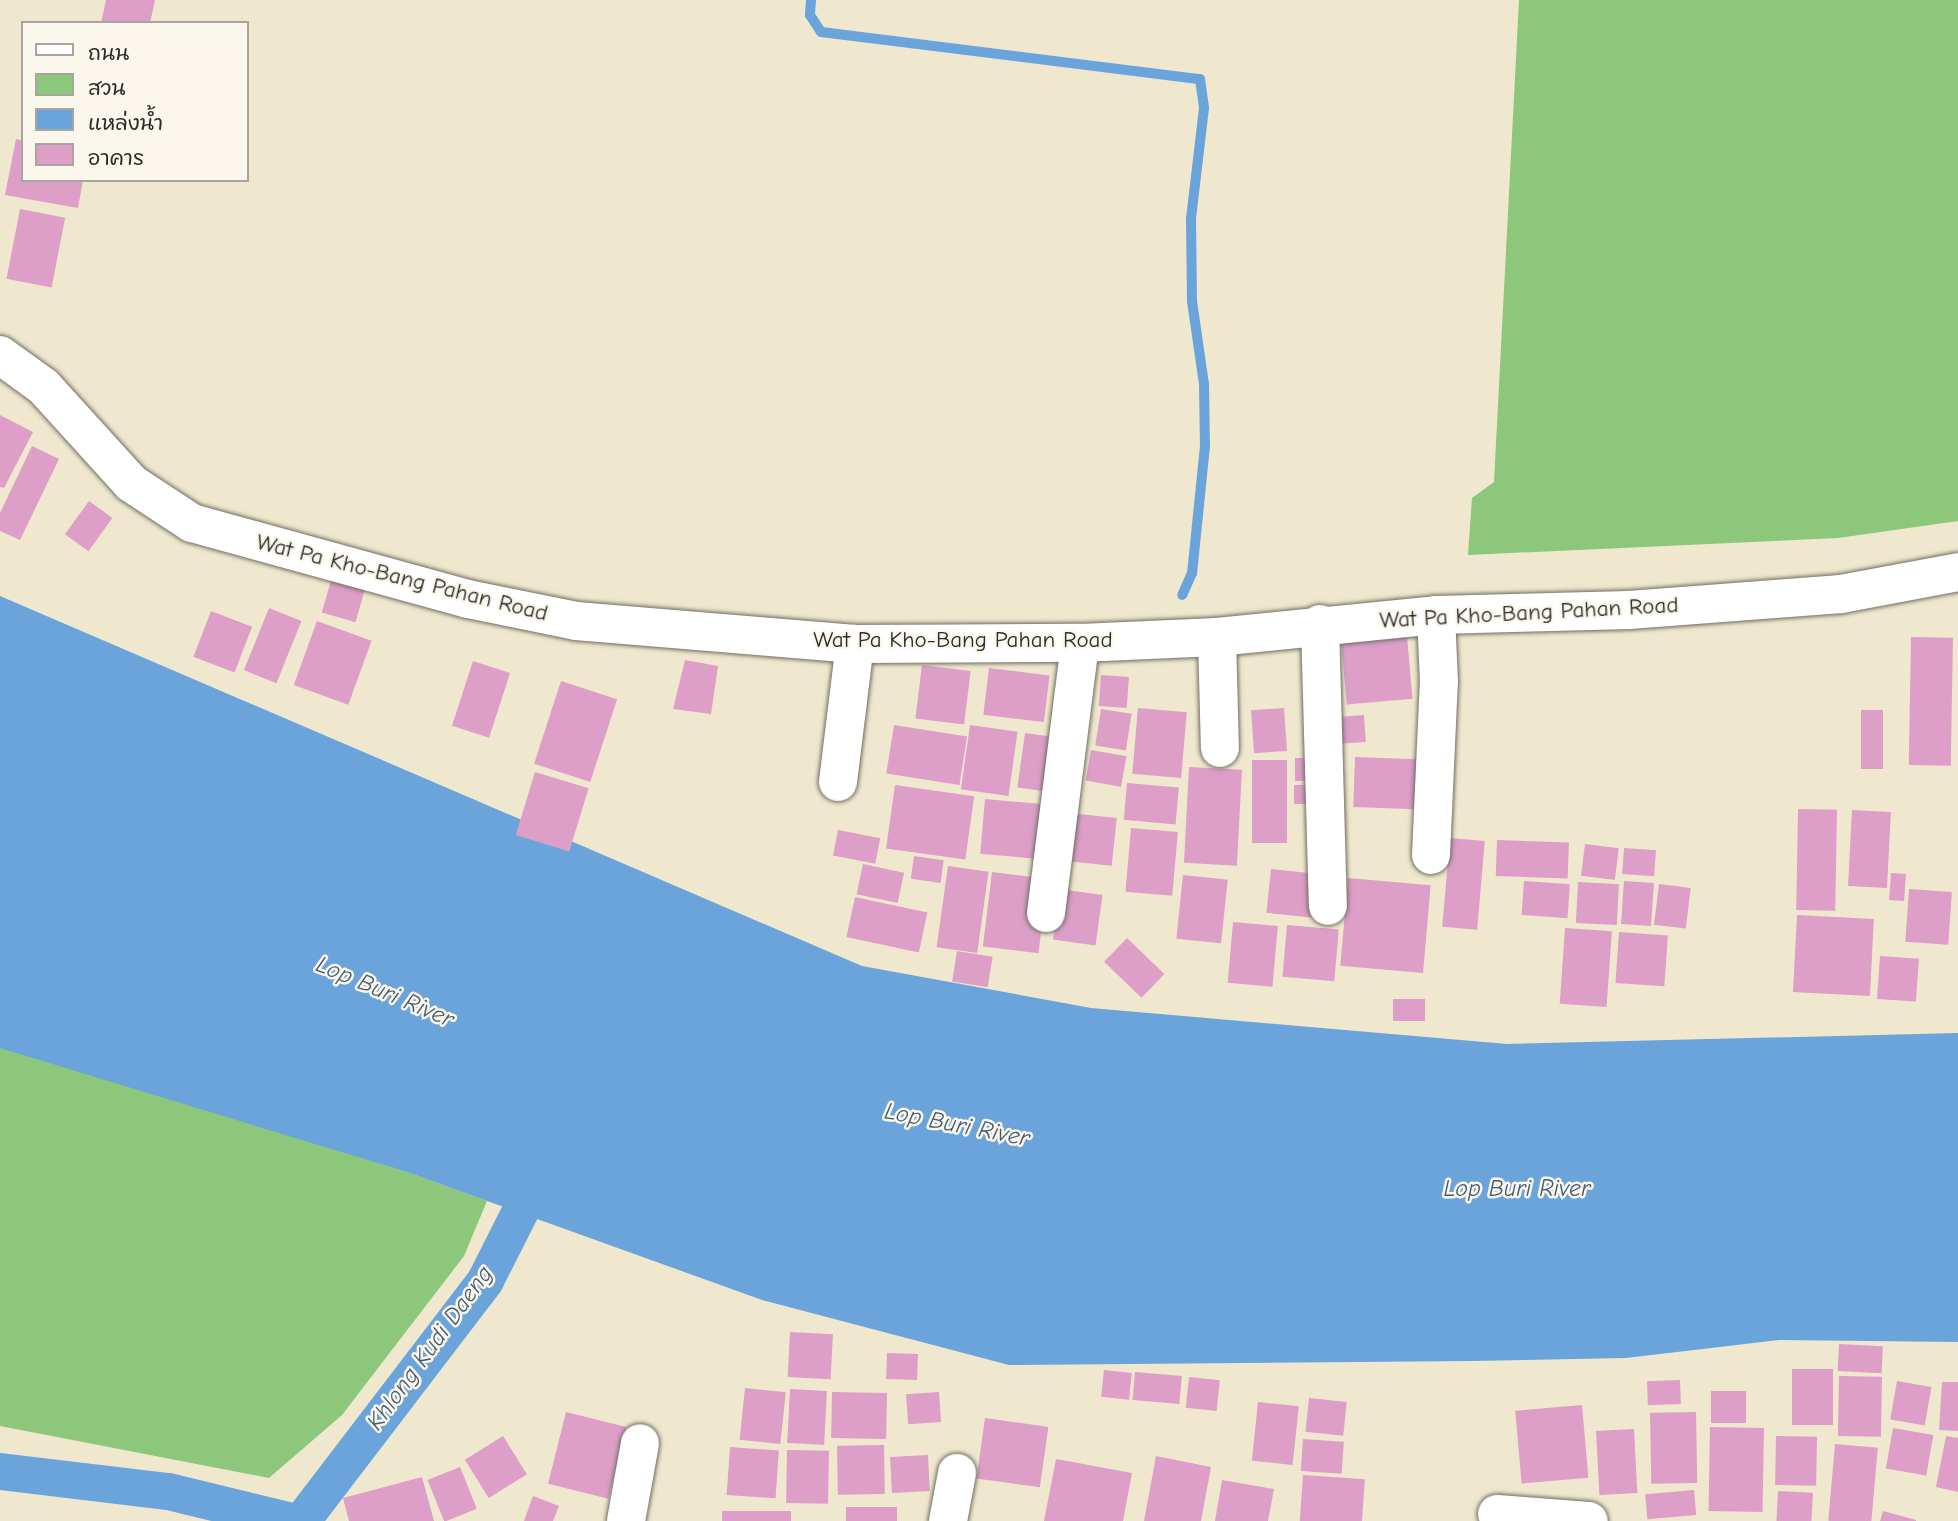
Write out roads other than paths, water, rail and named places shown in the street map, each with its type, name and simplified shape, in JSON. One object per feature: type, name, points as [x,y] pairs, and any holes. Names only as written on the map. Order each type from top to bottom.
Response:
[{"type":"street","name":"Wat Pa Kho-Bang Pahan Road","points":[[0,355],[44,387],[131,484],[192,523],[468,599],[576,621],[855,644],[1080,643],[1217,637],[1320,624],[1436,615],[1629,610],[1841,594],[1958,572]]},
{"type":"street","points":[[1432,855],[1439,682],[1436,615]]},
{"type":"street","points":[[1320,624],[1328,906]]},
{"type":"street","points":[[1217,637],[1220,748]]},
{"type":"street","points":[[1046,913],[1080,643]]},
{"type":"street","points":[[838,782],[855,644]]},
{"type":"street","points":[[626,1521],[640,1443]]},
{"type":"street","points":[[948,1521],[957,1473]]},
{"type":"street","points":[[1497,1514],[1589,1521]]},
{"type":"water","name":"Lop Buri River","points":[[0,596],[862,966],[1091,1008],[1507,1044],[1958,1033],[1958,1342],[1779,1340],[1626,1358],[1009,1365],[762,1300],[407,1172],[0,1048]]},
{"type":"waterway","points":[[811,0],[810,15],[821,32],[1200,79],[1204,108],[1191,219],[1192,301],[1204,384],[1205,446],[1192,573],[1182,595]]},
{"type":"waterway","name":"Khlong Kudi Daeng","points":[[301,1521],[485,1280],[542,1167]]},
{"type":"waterway","points":[[0,1471],[168,1491],[291,1521]]}]
